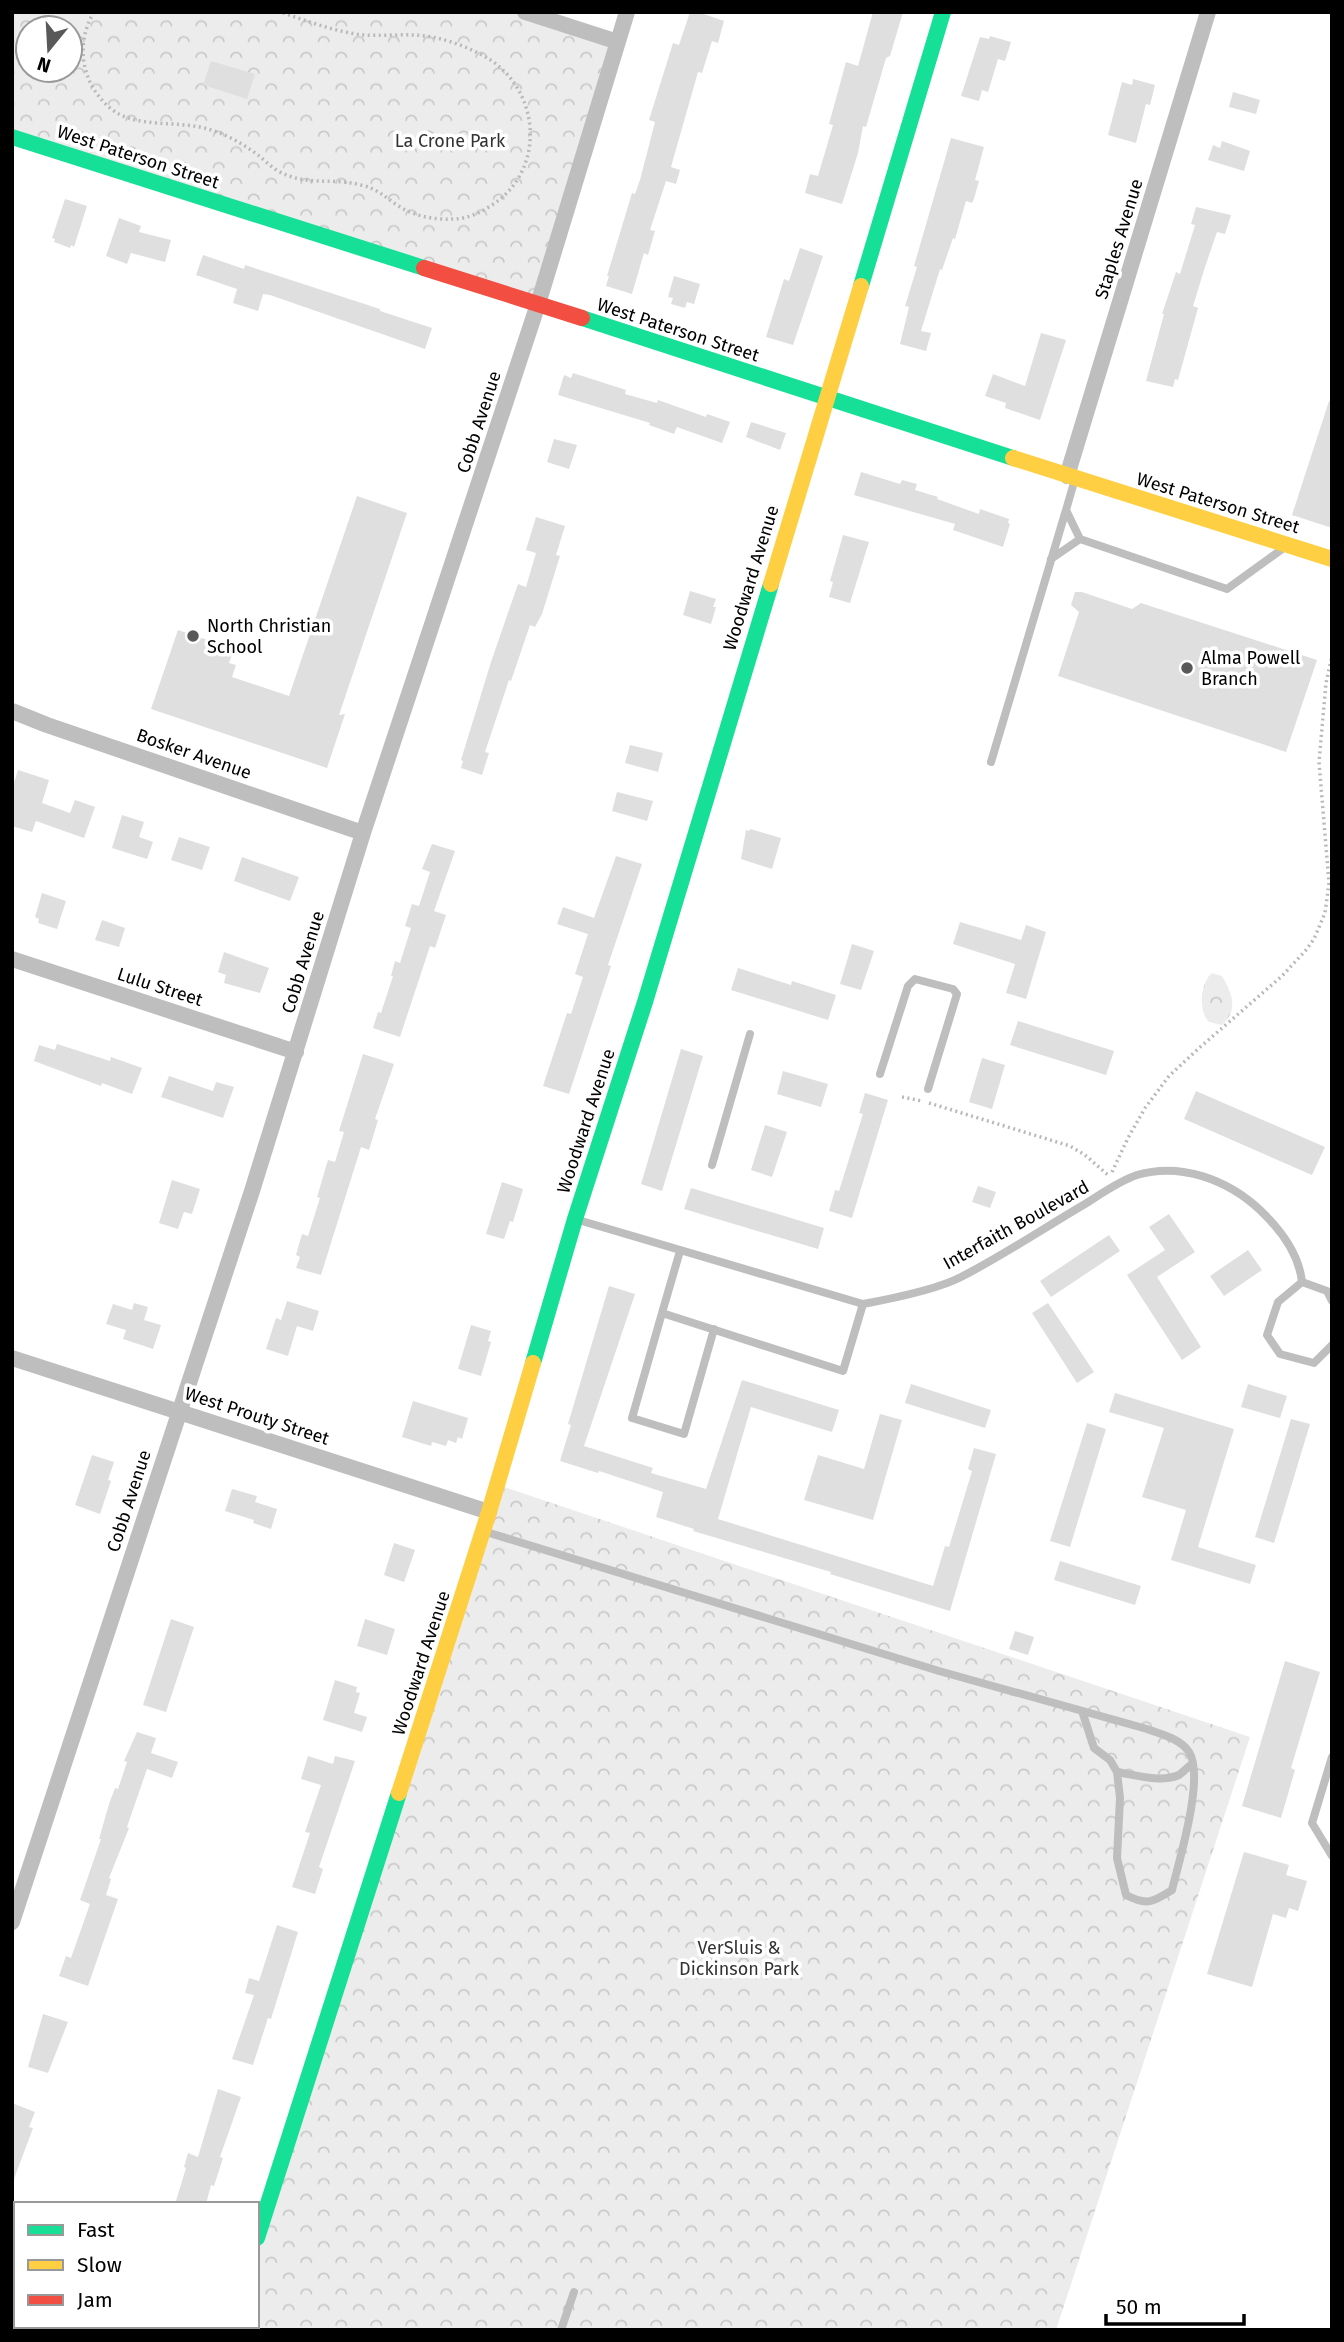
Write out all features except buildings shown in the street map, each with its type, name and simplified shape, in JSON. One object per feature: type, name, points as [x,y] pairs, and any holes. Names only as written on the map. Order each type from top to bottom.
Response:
[{"type":"street","points":[[524,12],[618,42]]},
{"type":"street","name":"Cobb Avenue","points":[[12,1922],[296,1052],[363,833],[538,304],[627,12]]},
{"type":"street","name":"Woodward Avenue","points":[[259,2232],[489,1512],[575,1219],[645,1002],[943,12]]},
{"type":"street","name":"Staples Avenue","points":[[1071,478],[1208,12]]},
{"type":"street","name":"West Paterson Street","points":[[12,137],[538,304],[1071,478],[1332,559]]},
{"type":"street","name":"Bosker Avenue","points":[[12,711],[363,833]]},
{"type":"street","name":"Lulu Street","points":[[12,959],[296,1052]]},
{"type":"street","name":"West Prouty Street","points":[[12,1358],[489,1512]]},
{"type":"lane","points":[[992,762],[1066,510],[1071,478]]},
{"type":"lane","points":[[1066,510],[1080,539],[1227,589],[1287,545]]},
{"type":"lane","points":[[1051,559],[1080,539]]},
{"type":"lane","points":[[880,1074],[908,986],[915,979],[953,989],[957,994],[928,1089]]},
{"type":"lane","points":[[712,1165],[750,1034]]},
{"type":"lane","name":"Interfaith Boulevard","points":[[575,1219],[863,1304],[959,1279],[1136,1175],[1167,1172],[1197,1174],[1239,1192],[1255,1205],[1282,1234],[1300,1266],[1302,1282]]},
{"type":"lane","points":[[680,1251],[632,1418],[684,1434],[714,1329]]},
{"type":"lane","points":[[1332,1301],[1327,1290],[1302,1282],[1278,1302],[1267,1335],[1280,1354],[1314,1363],[1332,1345]]},
{"type":"lane","points":[[662,1313],[843,1371],[863,1304]]},
{"type":"lane","points":[[483,1531],[939,1671],[1082,1711],[1175,1739],[1190,1752],[1195,1776],[1187,1833],[1172,1889],[1153,1901],[1139,1902],[1126,1895],[1117,1858],[1120,1798],[1117,1772],[1110,1760],[1094,1748],[1082,1711]]},
{"type":"lane","points":[[1332,1757],[1312,1823],[1332,1856]]},
{"type":"lane","points":[[1117,1772],[1167,1777],[1178,1775],[1192,1764]]},
{"type":"lane","points":[[561,2330],[574,2292]]},
{"type":"path","points":[[94,12],[84,37],[83,62],[97,94],[112,110],[136,121],[181,123],[213,130],[240,142],[276,170],[290,176],[314,182],[350,183],[370,187],[397,205],[426,217],[450,220],[474,215],[500,200],[516,182],[528,156],[531,127],[529,113],[519,90],[501,68],[474,51],[446,40],[415,35],[357,34],[280,12]]},
{"type":"path","points":[[902,1097],[1070,1146],[1112,1178],[1112,1169],[1128,1138],[1145,1108],[1169,1076],[1282,976],[1306,950],[1321,926],[1327,906],[1329,883],[1320,762],[1326,683],[1332,656]]},
{"type":"green space","name":"La Crone Park","points":[[12,12],[524,12],[618,42],[538,304],[12,137]]},
{"type":"green space","points":[[1212,973],[1222,976],[1232,1001],[1231,1013],[1222,1025],[1209,1022],[1203,1011],[1203,990]]},
{"type":"green space","name":"VerSluis & Dickinson Park","points":[[498,1485],[1250,1737],[1056,2330],[229,2330],[259,2328],[259,2236]]},
{"type":"traffic: fast","points":[[861,286],[943,12]]},
{"type":"traffic: fast","points":[[12,137],[424,268]]},
{"type":"traffic: fast","points":[[582,318],[1013,458]]},
{"type":"traffic: fast","points":[[533,1363],[771,584]]},
{"type":"traffic: fast","points":[[259,2232],[399,1793]]},
{"type":"traffic: slow","points":[[771,584],[861,286]]},
{"type":"traffic: slow","points":[[1013,458],[1332,559]]},
{"type":"traffic: slow","points":[[399,1793],[489,1512],[533,1363]]},
{"type":"traffic: jam","points":[[424,268],[582,318]]},
{"type":"place","name":"North Christian School","points":[[193,636]]},
{"type":"place","name":"Alma Powell Branch","points":[[1187,668]]}]
